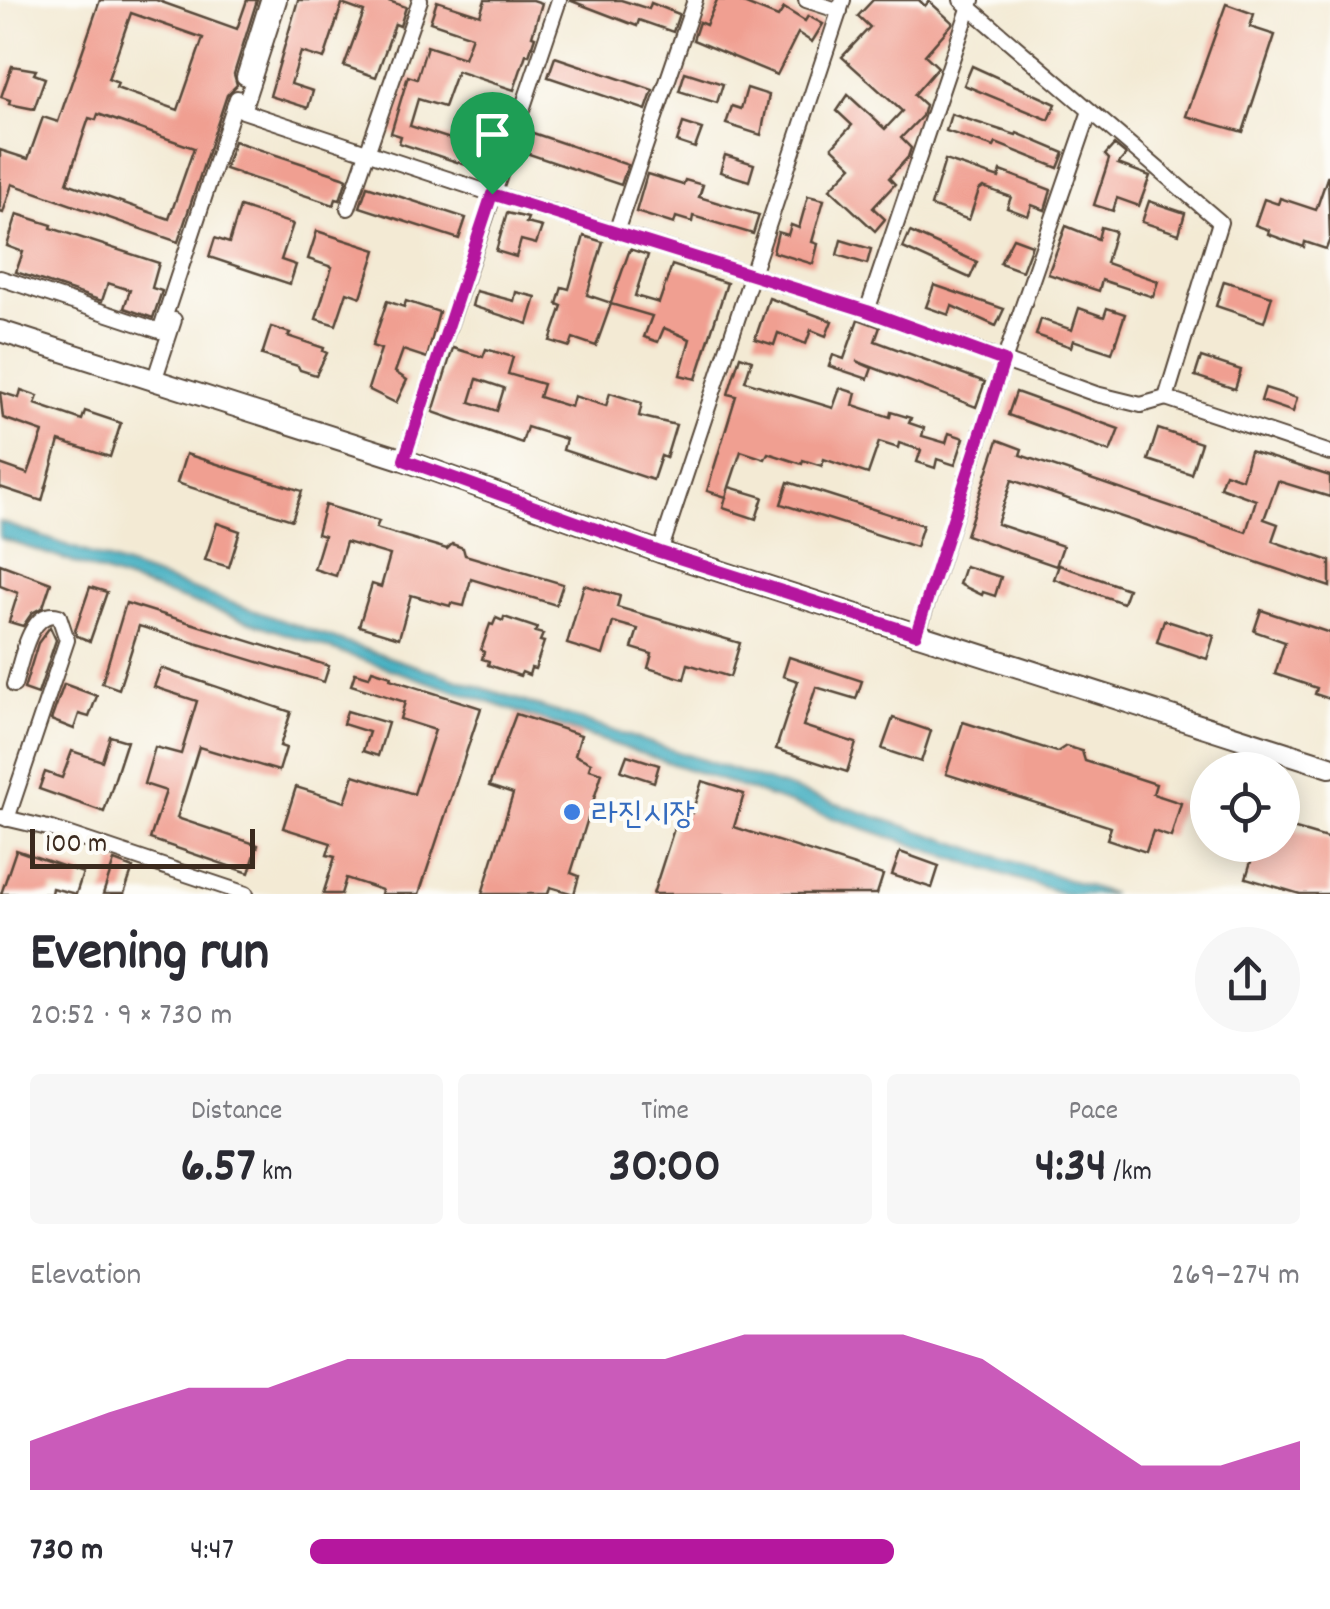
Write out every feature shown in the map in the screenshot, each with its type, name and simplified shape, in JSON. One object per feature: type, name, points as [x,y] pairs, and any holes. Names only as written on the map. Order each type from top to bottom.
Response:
[{"type":"street","points":[[0,278],[160,331],[268,0]]},
{"type":"street","points":[[279,0],[242,111],[867,311],[1096,394],[1141,406],[1166,398],[1330,453]]},
{"type":"street","points":[[348,208],[420,0]]},
{"type":"street","points":[[404,460],[560,0]]},
{"type":"street","points":[[616,232],[695,0]]},
{"type":"street","points":[[660,552],[842,6],[806,0]]},
{"type":"street","points":[[867,311],[967,3],[1220,222],[1166,398]]},
{"type":"street","points":[[916,634],[1090,111]]},
{"type":"street","points":[[154,381],[214,192]]},
{"type":"street","points":[[0,331],[404,460],[660,552],[1330,767]]},
{"type":"street","points":[[14,685],[31,632],[40,618],[51,613],[59,616],[67,640],[4,818],[52,829],[246,894]]},
{"type":"water","points":[[0,522],[364,649],[1112,894],[1065,894],[964,862],[0,538]]},
{"type":"building","points":[[100,0],[156,0],[237,29],[247,0],[257,0],[234,74],[237,85],[227,95],[178,242],[12,184],[3,213],[0,212],[0,150],[28,159],[43,117],[58,122]],"holes":[[[131,13],[203,38],[178,110],[116,88],[118,83],[108,79]],[[98,114],[194,148],[169,219],[67,183],[89,118],[96,120]]]},
{"type":"building","points":[[298,0],[386,0],[406,7],[400,26],[395,24],[376,77],[344,66],[364,12],[342,4],[324,59],[301,52],[291,84],[313,91],[308,108],[270,96]]},
{"type":"building","points":[[485,0],[542,3],[532,36],[535,37],[514,90],[457,71],[444,107],[418,99],[410,126],[494,153],[487,172],[399,143],[401,136],[391,133],[408,76],[417,79],[427,46],[464,58],[472,36],[430,22],[437,1],[480,15]]},
{"type":"building","points":[[569,0],[621,0],[649,9],[651,3],[679,14],[673,32],[639,20],[637,26]]},
{"type":"building","points":[[717,0],[736,0],[778,17],[784,8],[805,21],[808,16],[823,24],[812,42],[798,33],[777,75],[693,40],[699,22],[706,25]]},
{"type":"building","points":[[873,0],[919,0],[925,6],[929,1],[953,23],[925,55],[938,67],[914,95],[925,105],[922,116],[901,138],[911,148],[889,178],[895,184],[873,208],[885,219],[875,231],[830,189],[852,166],[832,147],[852,125],[837,111],[848,95],[885,129],[902,111],[842,57],[870,27],[858,16]]},
{"type":"building","points":[[1226,4],[1254,14],[1250,27],[1275,35],[1243,132],[1186,116]]},
{"type":"building","points":[[555,57],[653,90],[646,110],[548,77]]},
{"type":"building","points":[[12,66],[36,70],[34,74],[45,78],[34,109],[9,104],[10,100],[1,97]]},
{"type":"building","points":[[972,66],[1056,104],[1049,120],[964,85]]},
{"type":"building","points":[[685,72],[723,84],[717,103],[679,91]]},
{"type":"building","points":[[747,88],[769,95],[761,135],[726,124],[732,106],[741,109]]},
{"type":"building","points":[[951,114],[1017,133],[1064,153],[1058,168],[996,143],[994,147],[946,131]]},
{"type":"building","points":[[683,123],[702,129],[695,148],[677,142]]},
{"type":"building","points":[[530,132],[628,165],[621,185],[523,152]]},
{"type":"building","points":[[234,141],[347,179],[340,200],[336,199],[334,205],[225,169]]},
{"type":"building","points":[[1114,145],[1126,155],[1118,164],[1150,176],[1139,206],[1117,198],[1113,211],[1094,205],[1109,159],[1105,155]]},
{"type":"building","points":[[725,155],[754,164],[749,181],[720,172]]},
{"type":"building","points":[[945,160],[999,178],[1001,171],[1051,190],[1045,210],[1032,205],[1028,216],[1007,208],[1011,197],[983,187],[969,220],[931,206]]},
{"type":"building","points":[[647,174],[683,185],[685,180],[703,185],[699,197],[759,215],[753,234],[693,216],[692,222],[676,217],[674,224],[636,212]]},
{"type":"building","points":[[1328,175],[1330,239],[1326,249],[1305,242],[1304,247],[1255,225],[1264,199],[1278,204],[1280,198],[1316,210]]},
{"type":"building","points":[[367,186],[466,218],[459,239],[360,207]]},
{"type":"building","points":[[808,196],[824,200],[812,242],[818,244],[813,264],[773,252],[778,232],[788,235],[791,225],[799,228]]},
{"type":"building","points":[[1149,201],[1185,213],[1179,234],[1142,222]]},
{"type":"building","points":[[240,207],[293,224],[281,260],[296,265],[290,284],[209,257],[215,238],[229,243]]},
{"type":"building","points":[[507,213],[528,218],[526,223],[542,227],[536,244],[521,240],[516,257],[496,251]]},
{"type":"building","points":[[17,214],[159,263],[152,288],[162,291],[153,318],[124,308],[130,290],[108,283],[102,301],[16,272],[23,252],[7,246]]},
{"type":"building","points":[[1066,226],[1098,239],[1101,227],[1115,231],[1106,263],[1158,281],[1153,297],[1102,280],[1099,291],[1048,274]]},
{"type":"building","points":[[317,231],[376,250],[361,297],[347,292],[336,325],[316,319],[332,267],[308,259]]},
{"type":"building","points":[[910,232],[977,262],[970,278],[903,248]]},
{"type":"building","points":[[584,236],[603,242],[587,295],[611,303],[630,249],[648,255],[635,296],[659,303],[672,265],[727,283],[696,379],[680,375],[690,339],[664,328],[658,342],[644,337],[652,316],[611,304],[596,346],[573,338],[570,347],[550,341],[562,306],[557,304],[562,287],[569,289]]},
{"type":"building","points":[[1013,238],[1032,245],[1022,271],[1000,263]]},
{"type":"building","points":[[841,240],[871,249],[867,264],[837,255]]},
{"type":"building","points":[[1224,281],[1272,296],[1264,322],[1216,306]]},
{"type":"building","points":[[934,285],[1004,309],[996,326],[952,306],[949,315],[926,307]]},
{"type":"building","points":[[476,291],[514,301],[516,292],[536,297],[528,324],[472,306]]},
{"type":"building","points":[[769,298],[832,321],[826,336],[811,330],[806,344],[778,333],[774,345],[755,339]]},
{"type":"building","points":[[387,301],[404,307],[406,301],[439,312],[427,358],[403,350],[395,372],[407,380],[396,403],[368,389],[381,349],[372,346]]},
{"type":"building","points":[[1079,308],[1104,317],[1107,308],[1125,314],[1112,353],[1073,340],[1071,347],[1036,335],[1041,319],[1072,330]]},
{"type":"building","points":[[858,319],[880,327],[875,341],[985,382],[976,407],[856,361],[872,368],[868,379],[829,366],[833,355],[844,359]]},
{"type":"building","points":[[271,327],[324,348],[327,353],[316,375],[262,355]]},
{"type":"building","points":[[453,348],[483,357],[486,349],[513,357],[508,374],[543,384],[539,397],[571,407],[574,396],[606,406],[610,393],[642,403],[639,416],[676,425],[666,458],[661,456],[653,480],[563,450],[566,439],[527,427],[522,443],[433,412]],"holes":[[[477,379],[504,388],[497,411],[470,402]]]},
{"type":"building","points":[[740,356],[752,360],[745,381],[833,408],[840,388],[856,393],[853,405],[890,417],[891,412],[911,418],[909,423],[924,428],[922,436],[946,443],[949,433],[964,438],[955,465],[937,459],[935,468],[917,462],[921,450],[879,442],[868,474],[824,459],[822,466],[768,453],[765,459],[741,451],[726,497],[707,491],[736,396],[728,394]]},
{"type":"building","points":[[1201,357],[1241,370],[1235,389],[1195,376]]},
{"type":"building","points":[[1265,388],[1297,398],[1293,412],[1261,401]]},
{"type":"building","points":[[21,390],[38,396],[35,404],[82,420],[85,411],[121,423],[110,457],[59,441],[42,501],[0,487],[0,464],[28,474],[43,432],[3,418],[0,392],[19,398]]},
{"type":"building","points":[[1016,392],[1119,429],[1110,452],[1008,415]]},
{"type":"building","points":[[1158,429],[1201,443],[1191,474],[1148,460]]},
{"type":"building","points":[[998,440],[1022,449],[1020,455],[1246,532],[1256,500],[1220,487],[1225,473],[1242,479],[1250,451],[1330,476],[1330,497],[1278,481],[1264,519],[1278,524],[1272,541],[1330,561],[1330,587],[1012,480],[997,524],[1063,546],[1056,566],[966,535]]},
{"type":"building","points":[[186,454],[302,491],[292,520],[177,483]]},
{"type":"building","points":[[788,482],[923,525],[916,547],[781,504]]},
{"type":"building","points":[[729,487],[763,497],[756,519],[723,508]]},
{"type":"building","points":[[325,505],[379,521],[376,528],[447,549],[452,544],[463,548],[465,555],[563,584],[556,605],[471,579],[464,606],[411,595],[399,638],[359,626],[372,584],[381,587],[390,555],[346,542],[336,576],[314,569],[324,536],[317,534]]},
{"type":"building","points":[[217,523],[240,531],[229,567],[205,560]]},
{"type":"building","points":[[0,564],[51,583],[43,607],[32,613],[23,626],[9,622],[18,593],[0,586]]},
{"type":"building","points":[[1059,565],[1128,589],[1123,603],[1054,579]]},
{"type":"building","points":[[965,566],[1001,577],[995,596],[983,592],[982,595],[959,584]]},
{"type":"building","points":[[584,585],[620,596],[617,607],[740,643],[730,677],[688,664],[684,679],[648,668],[652,654],[632,648],[638,629],[613,622],[603,655],[567,644]]},
{"type":"building","points":[[90,587],[107,592],[90,641],[77,636],[75,631]]},
{"type":"building","points":[[126,603],[329,666],[324,682],[139,626],[119,689],[102,683]]},
{"type":"building","points":[[1261,610],[1330,633],[1330,699],[1315,694],[1317,688],[1275,674],[1285,642],[1254,631]]},
{"type":"building","points":[[504,617],[537,628],[535,632],[543,634],[535,669],[531,668],[529,675],[522,672],[520,676],[488,665],[489,661],[482,659],[490,624],[496,618],[503,621]]},
{"type":"building","points":[[1164,620],[1214,636],[1207,659],[1157,642]]},
{"type":"building","points":[[50,627],[56,640],[38,694],[24,689],[38,643]]},
{"type":"building","points":[[789,657],[862,681],[856,699],[816,687],[803,726],[856,743],[847,772],[776,749],[798,681],[783,676]]},
{"type":"building","points":[[161,668],[291,712],[280,746],[286,748],[279,771],[199,747],[177,818],[258,845],[249,873],[150,839],[166,791],[144,784],[155,747],[181,754],[197,701],[154,687]]},
{"type":"building","points":[[372,670],[481,708],[419,894],[381,894],[382,890],[346,878],[341,894],[323,894],[335,857],[327,855],[331,843],[283,828],[296,787],[345,802],[354,775],[414,794],[435,730],[400,719],[405,702],[351,685],[355,673],[369,677]]},
{"type":"building","points":[[64,684],[97,696],[89,717],[79,714],[74,729],[51,720]]},
{"type":"building","points":[[347,711],[388,723],[378,756],[363,751],[369,732],[343,724]]},
{"type":"building","points":[[516,714],[581,735],[575,755],[591,763],[589,769],[602,773],[571,873],[579,876],[574,894],[550,887],[548,894],[482,894],[513,794],[489,786]]},
{"type":"building","points":[[893,718],[931,731],[921,762],[882,749]]},
{"type":"building","points":[[963,722],[1057,752],[1066,746],[1082,751],[1085,761],[1156,784],[1153,794],[1181,803],[1171,837],[1153,831],[1146,852],[1107,839],[1111,827],[946,774]]},
{"type":"building","points":[[110,736],[127,741],[104,812],[39,789],[45,772],[62,778],[72,751],[102,761]]},
{"type":"building","points":[[627,755],[659,765],[654,782],[621,771]]},
{"type":"building","points":[[702,781],[744,794],[734,827],[883,875],[877,894],[653,894],[680,810],[692,813]]},
{"type":"building","points":[[1300,830],[1330,839],[1330,894],[1300,894],[1246,878],[1251,862],[1300,862]]},
{"type":"building","points":[[16,850],[83,873],[76,894],[52,888],[51,894],[1,894]]},
{"type":"building","points":[[900,852],[939,866],[932,888],[892,875]]},
{"type":"building","points":[[114,861],[133,868],[124,894],[103,894]]},
{"type":"place","name":"라진시장","points":[[572,812]]},
{"type":"route","points":[[492,194],[867,311],[1004,361],[916,634],[660,552],[404,460],[492,194]]}]
